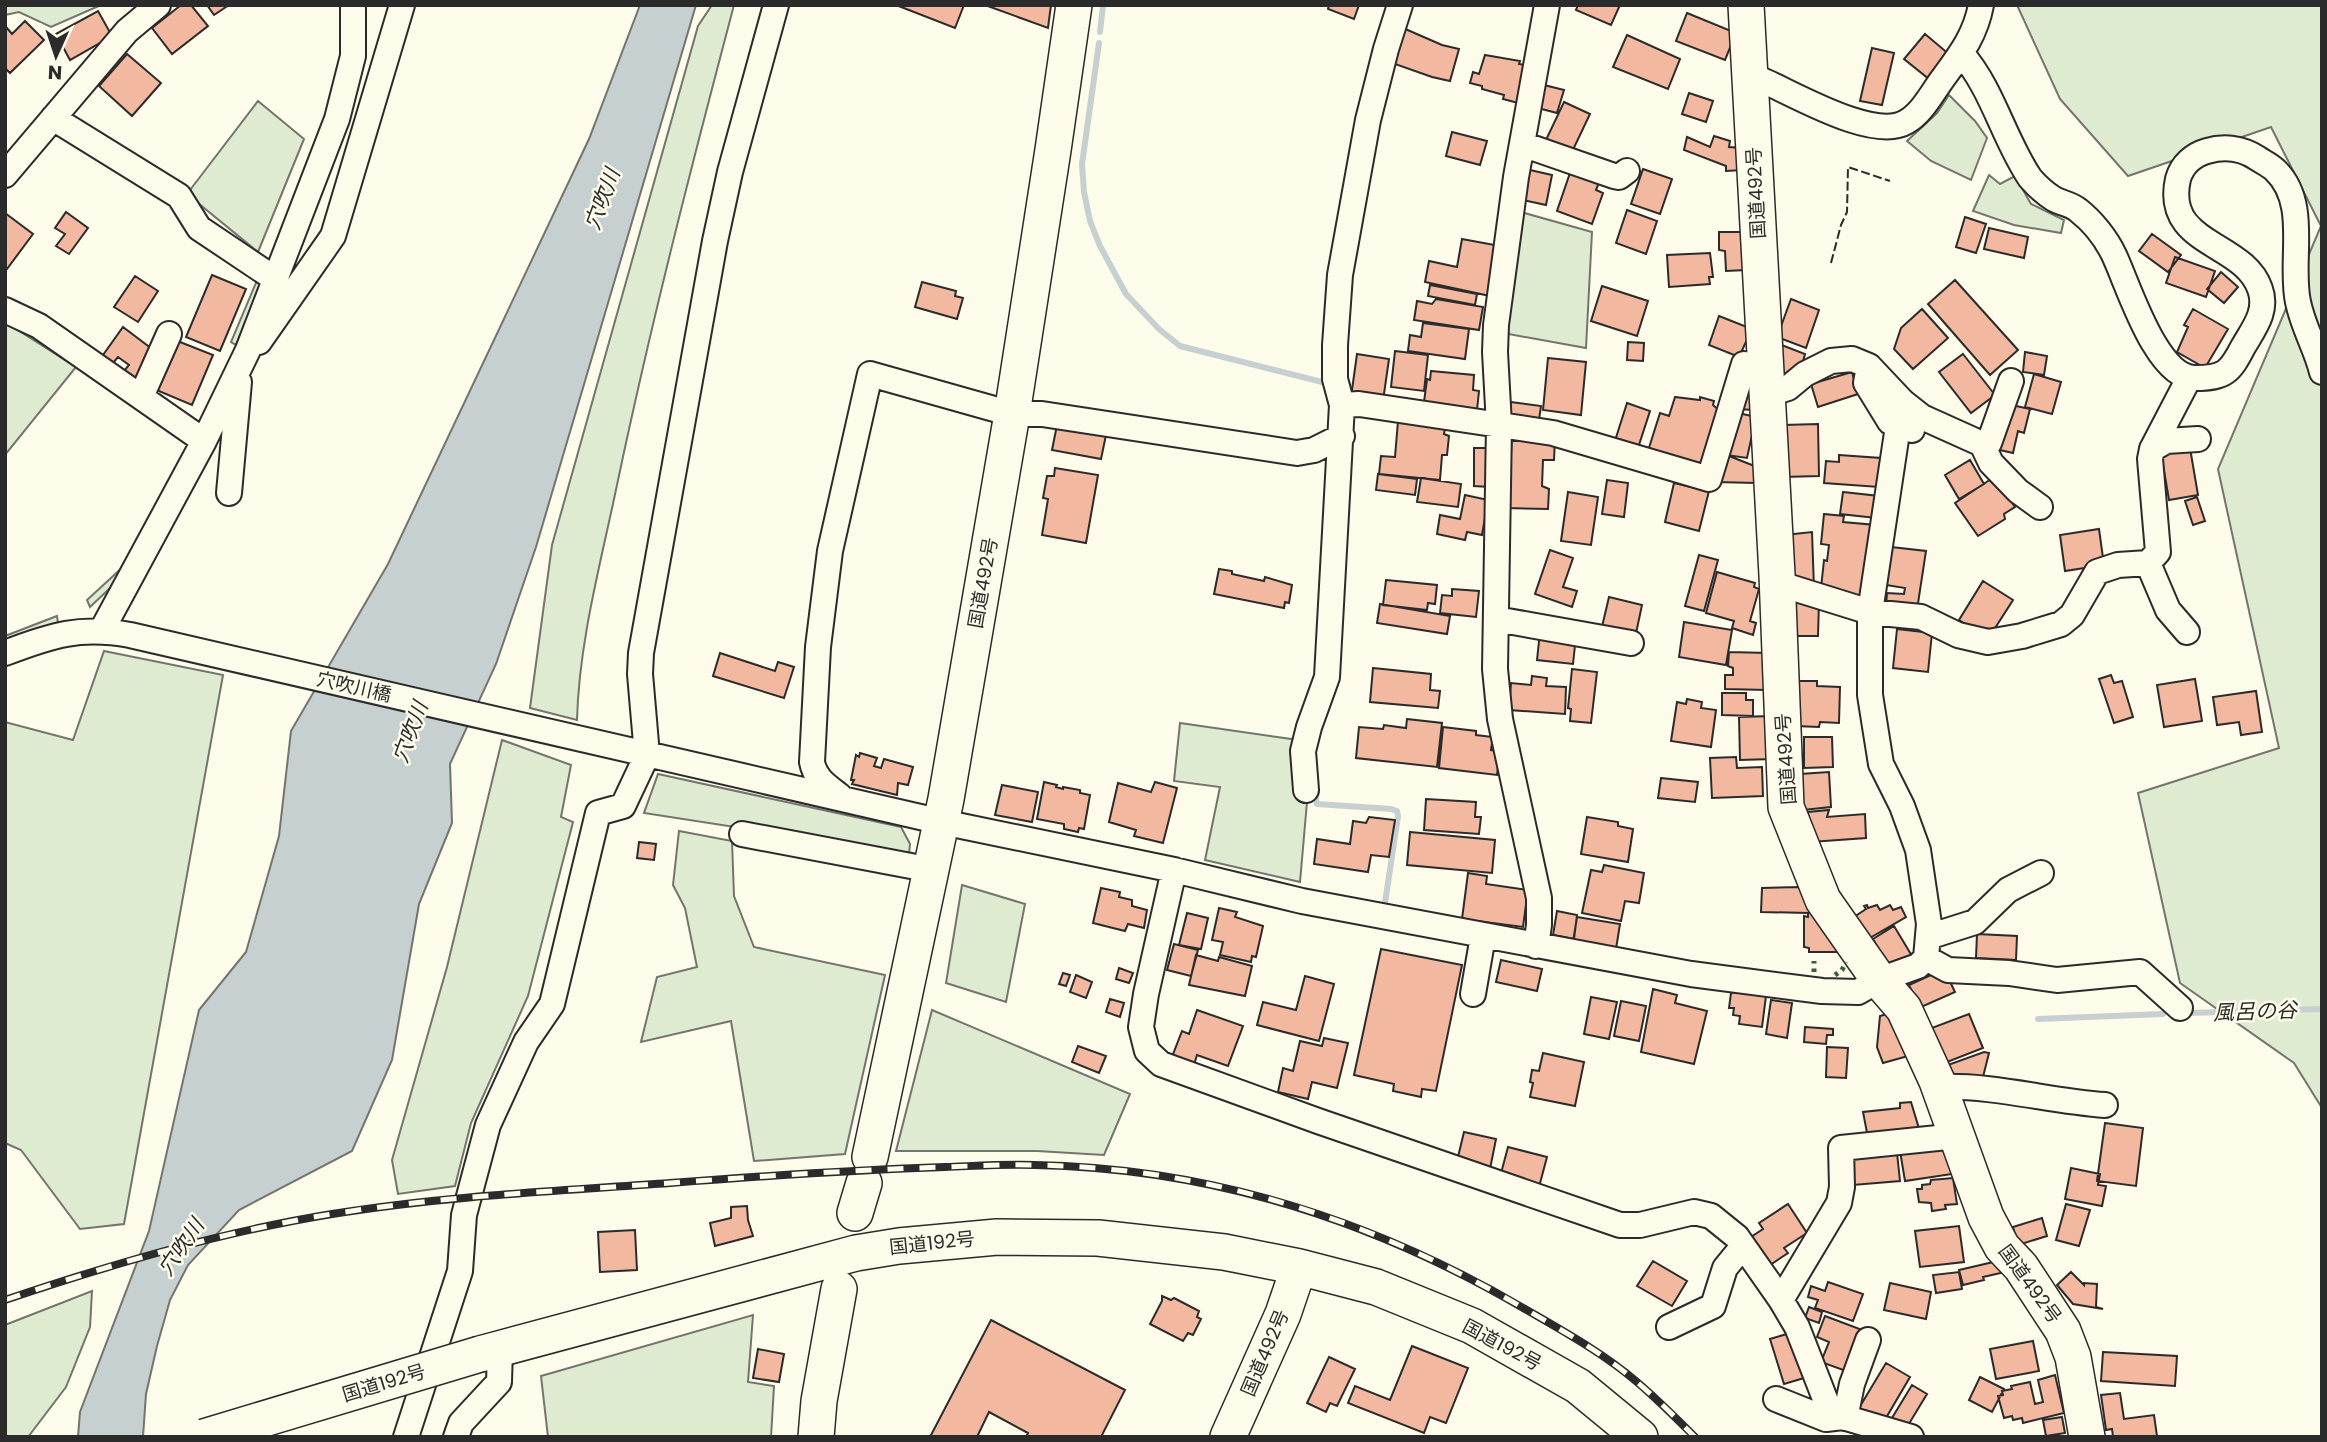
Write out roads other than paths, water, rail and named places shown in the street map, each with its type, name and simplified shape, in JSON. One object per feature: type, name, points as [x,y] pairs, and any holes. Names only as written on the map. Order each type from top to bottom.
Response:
[{"type":"highway","name":"国道492号","points":[[863,1184],[942,822],[1012,414],[1074,5]]},
{"type":"highway","name":"国道492号","points":[[1746,5],[1777,583],[1786,807],[1823,900],[1879,980],[1904,1009],[1939,1087],[1986,1217],[2002,1247],[2021,1267],[2063,1331],[2073,1357],[2087,1437]]},
{"type":"highway","name":"国道192号","points":[[204,1437],[490,1352],[813,1263],[899,1246],[997,1237],[1098,1238],[1224,1252],[1299,1267],[1376,1287],[1472,1326],[1578,1386],[1640,1437]]},
{"type":"highway","name":"国道492号","points":[[1228,1437],[1283,1314],[1299,1267]]},
{"type":"highway","points":[[816,1437],[816,1416],[839,1289]]},
{"type":"street","points":[[5,175],[127,31],[158,5]]},
{"type":"street","points":[[229,493],[240,365],[274,323],[333,236],[402,5]]},
{"type":"street","points":[[406,1437],[460,1271],[464,1215],[488,1125],[526,1042],[551,1004],[598,813],[623,806],[647,755],[640,674],[641,653],[715,241],[730,172],[776,5]]},
{"type":"street","points":[[1306,790],[1303,751],[1327,677],[1342,436],[1342,405],[1335,379],[1340,275],[1368,120],[1400,5]]},
{"type":"street","points":[[1536,946],[1539,898],[1500,719],[1495,669],[1499,425],[1496,325],[1522,144],[1547,5]]},
{"type":"street","points":[[1750,79],[1764,81],[1858,123],[1883,128],[1906,123],[1920,110],[1961,53],[1976,28],[1981,5]]},
{"type":"street","points":[[102,630],[204,441],[240,365],[337,119],[353,56],[355,10]]},
{"type":"street","points":[[1961,53],[1976,71],[2032,180],[2053,199],[2077,208],[2101,234],[2113,253],[2143,325],[2168,364],[2189,378],[2212,378],[2231,369],[2263,311],[2261,290],[2252,272],[2195,233],[2178,213],[2176,189],[2180,170],[2193,157],[2208,150],[2231,148],[2249,152],[2275,170],[2289,191],[2296,214],[2297,299],[2304,327],[2322,372]]},
{"type":"street","points":[[53,118],[179,196],[199,228],[275,279]]},
{"type":"street","points":[[1522,144],[1614,176],[1619,177],[1627,171]]},
{"type":"street","points":[[5,310],[39,326],[204,441]]},
{"type":"street","points":[[141,397],[169,334]]},
{"type":"street","points":[[1342,405],[1359,404],[1553,433],[1709,479],[1744,363],[1766,382],[1788,388],[1805,374],[1831,361],[1852,359],[1869,366],[1903,402],[1922,417],[1982,444],[1989,443],[2011,381]]},
{"type":"street","points":[[1869,366],[1866,383],[1889,422],[1932,439],[1948,437],[1952,430]]},
{"type":"street","points":[[842,798],[821,780],[813,769],[818,647],[830,551],[870,374],[1012,414],[1042,414],[1297,453],[1314,450],[1342,436]]},
{"type":"street","points":[[1777,583],[1870,612],[1921,617],[1958,635],[1988,642],[2022,636],[2060,624],[2072,615],[2097,572],[2118,565],[2148,563],[2158,552],[2150,459],[2152,449],[2189,378]]},
{"type":"street","points":[[1898,426],[1870,612],[1870,695],[1881,764],[1902,806],[1918,850],[1929,924],[1927,947],[1948,970],[2009,973],[2057,980],[2140,972],[2180,1008]]},
{"type":"street","points":[[2152,449],[2166,441],[2198,439]]},
{"type":"street","points":[[1982,444],[1991,463],[2018,491],[2040,507]]},
{"type":"street","points":[[2148,563],[2168,610],[2187,632]]},
{"type":"street","points":[[1496,619],[1630,643]]},
{"type":"street","name":"穴吹川橋","points":[[5,653],[51,636],[102,630],[942,822],[1174,870],[1302,901],[1691,974],[1822,991],[1858,992],[1879,980],[1918,966],[1927,947],[1975,922],[2008,890],[2041,873]]},
{"type":"street","points":[[742,834],[932,870]]},
{"type":"street","points":[[1174,870],[1140,1027],[1147,1051],[1161,1064],[1620,1225],[1640,1225],[1694,1212],[1711,1216],[1737,1237],[1781,1300],[1797,1328],[1827,1404],[1844,1418]]},
{"type":"street","points":[[1473,994],[1483,936]]},
{"type":"street","points":[[1939,1087],[1974,1086],[2105,1105]]},
{"type":"street","points":[[1781,1300],[1839,1203],[1842,1187],[1841,1148],[1957,1136]]},
{"type":"street","points":[[1669,1327],[1713,1307],[1725,1268],[1743,1246]]},
{"type":"street","points":[[1844,1418],[1852,1384],[1868,1340]]},
{"type":"street","points":[[456,1437],[461,1423],[499,1382],[490,1352]]},
{"type":"street","points":[[1776,1399],[1826,1419],[1844,1418],[1911,1437]]},
{"type":"water","name":"穴吹川","points":[[640,5],[696,5],[536,547],[496,664],[450,764],[452,823],[419,904],[392,1060],[352,1151],[239,1210],[188,1265],[170,1300],[157,1346],[146,1394],[143,1437],[78,1437],[80,1412],[149,1231],[199,1010],[246,952],[279,836],[291,731],[388,564],[589,139]]},
{"type":"waterway","points":[[1100,32],[1103,5]]},
{"type":"waterway","points":[[1099,43],[1082,164],[1084,192],[1090,221],[1100,246],[1126,294],[1159,329],[1180,346],[1330,384]]},
{"type":"waterway","points":[[1314,791],[1317,804],[1397,811],[1385,903]]},
{"type":"waterway","name":"風呂の谷","points":[[2188,1013],[2322,1009]]},
{"type":"waterway","name":"風呂の谷","points":[[2038,1019],[2163,1014]]},
{"type":"railway","points":[[5,1300],[126,1262],[249,1230],[332,1214],[416,1203],[876,1170],[1012,1165],[1101,1168],[1228,1188],[1350,1225],[1409,1249],[1468,1277],[1597,1352],[1637,1382],[1695,1437]]}]
